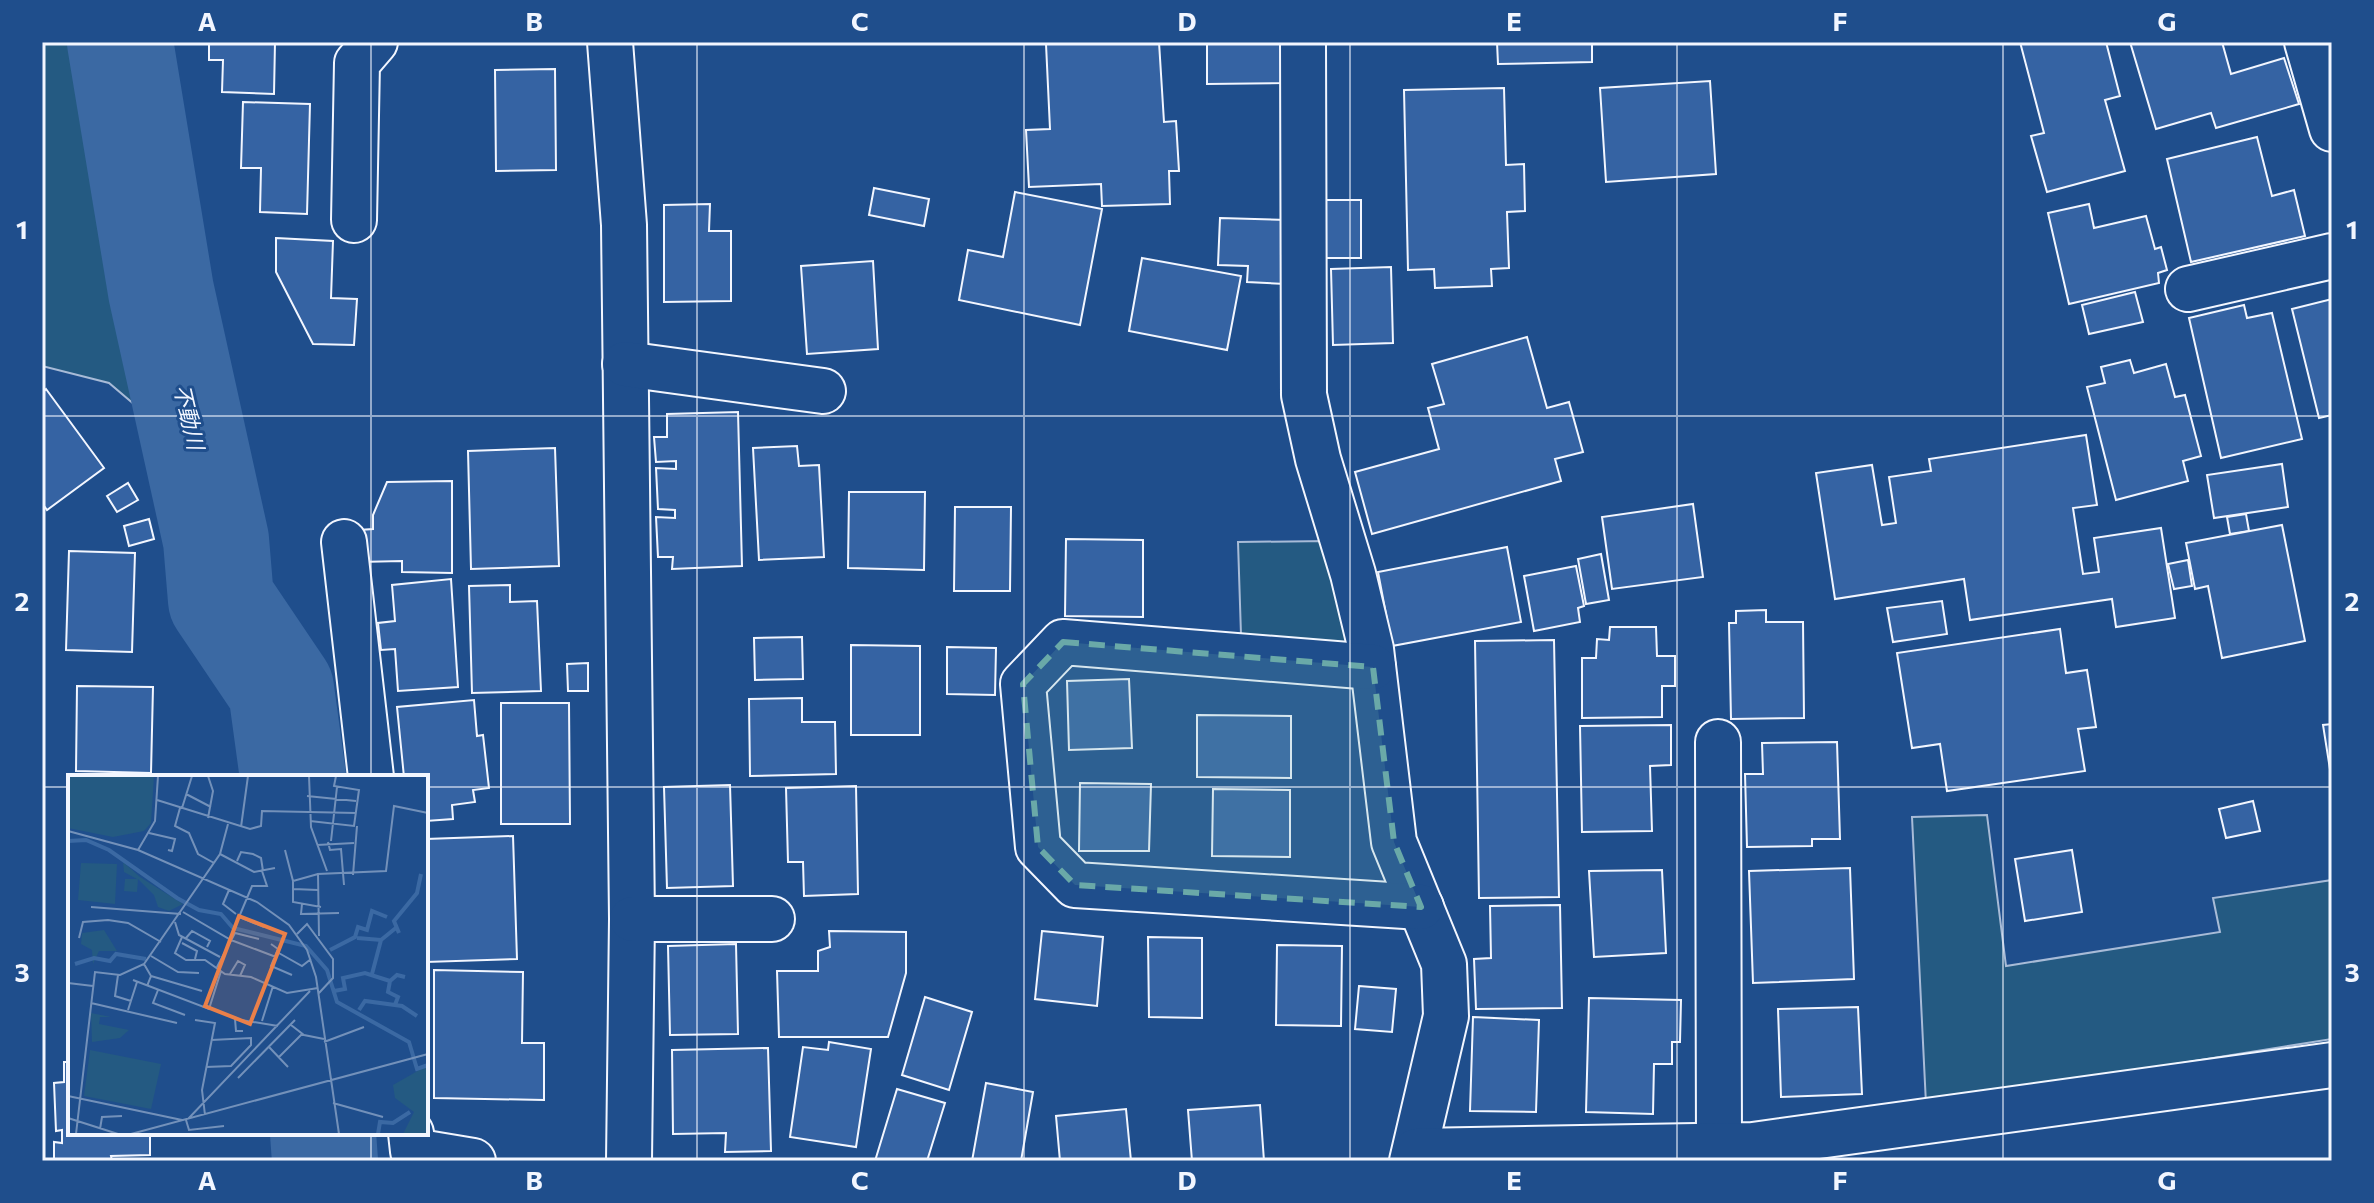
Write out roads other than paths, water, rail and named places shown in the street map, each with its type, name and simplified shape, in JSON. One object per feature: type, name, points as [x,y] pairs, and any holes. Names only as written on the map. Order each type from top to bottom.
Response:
[{"type":"street","points":[[354,220],[357,63],[375,42]]},
{"type":"street","points":[[610,42],[624,225],[632,919],[629,1161]]},
{"type":"street","points":[[1303,42],[1304,395],[1318,459],[1353,574],[1371,649],[1394,842],[1444,964],[1446,1016],[1414,1156],[1705,1151],[2332,1065]]},
{"type":"street","points":[[2307,42],[2332,129]]},
{"type":"street","points":[[2188,289],[2332,256]]},
{"type":"street","points":[[625,364],[823,391]]},
{"type":"street","points":[[344,542],[371,775]]},
{"type":"street","points":[[1373,667],[1063,642],[1023,684],[1038,847],[1075,885],[1421,907]]},
{"type":"street","points":[[1705,1151],[1718,742]]},
{"type":"street","points":[[632,919],[772,919]]},
{"type":"street","points":[[411,1135],[413,1151],[473,1161]]},
{"type":"waterway","name":"不動川","points":[[120,42],[161,291],[216,540],[221,600],[281,689],[293,775]]},
{"type":"waterway","name":"不動川","points":[[323,1135],[325,1161]]}]
